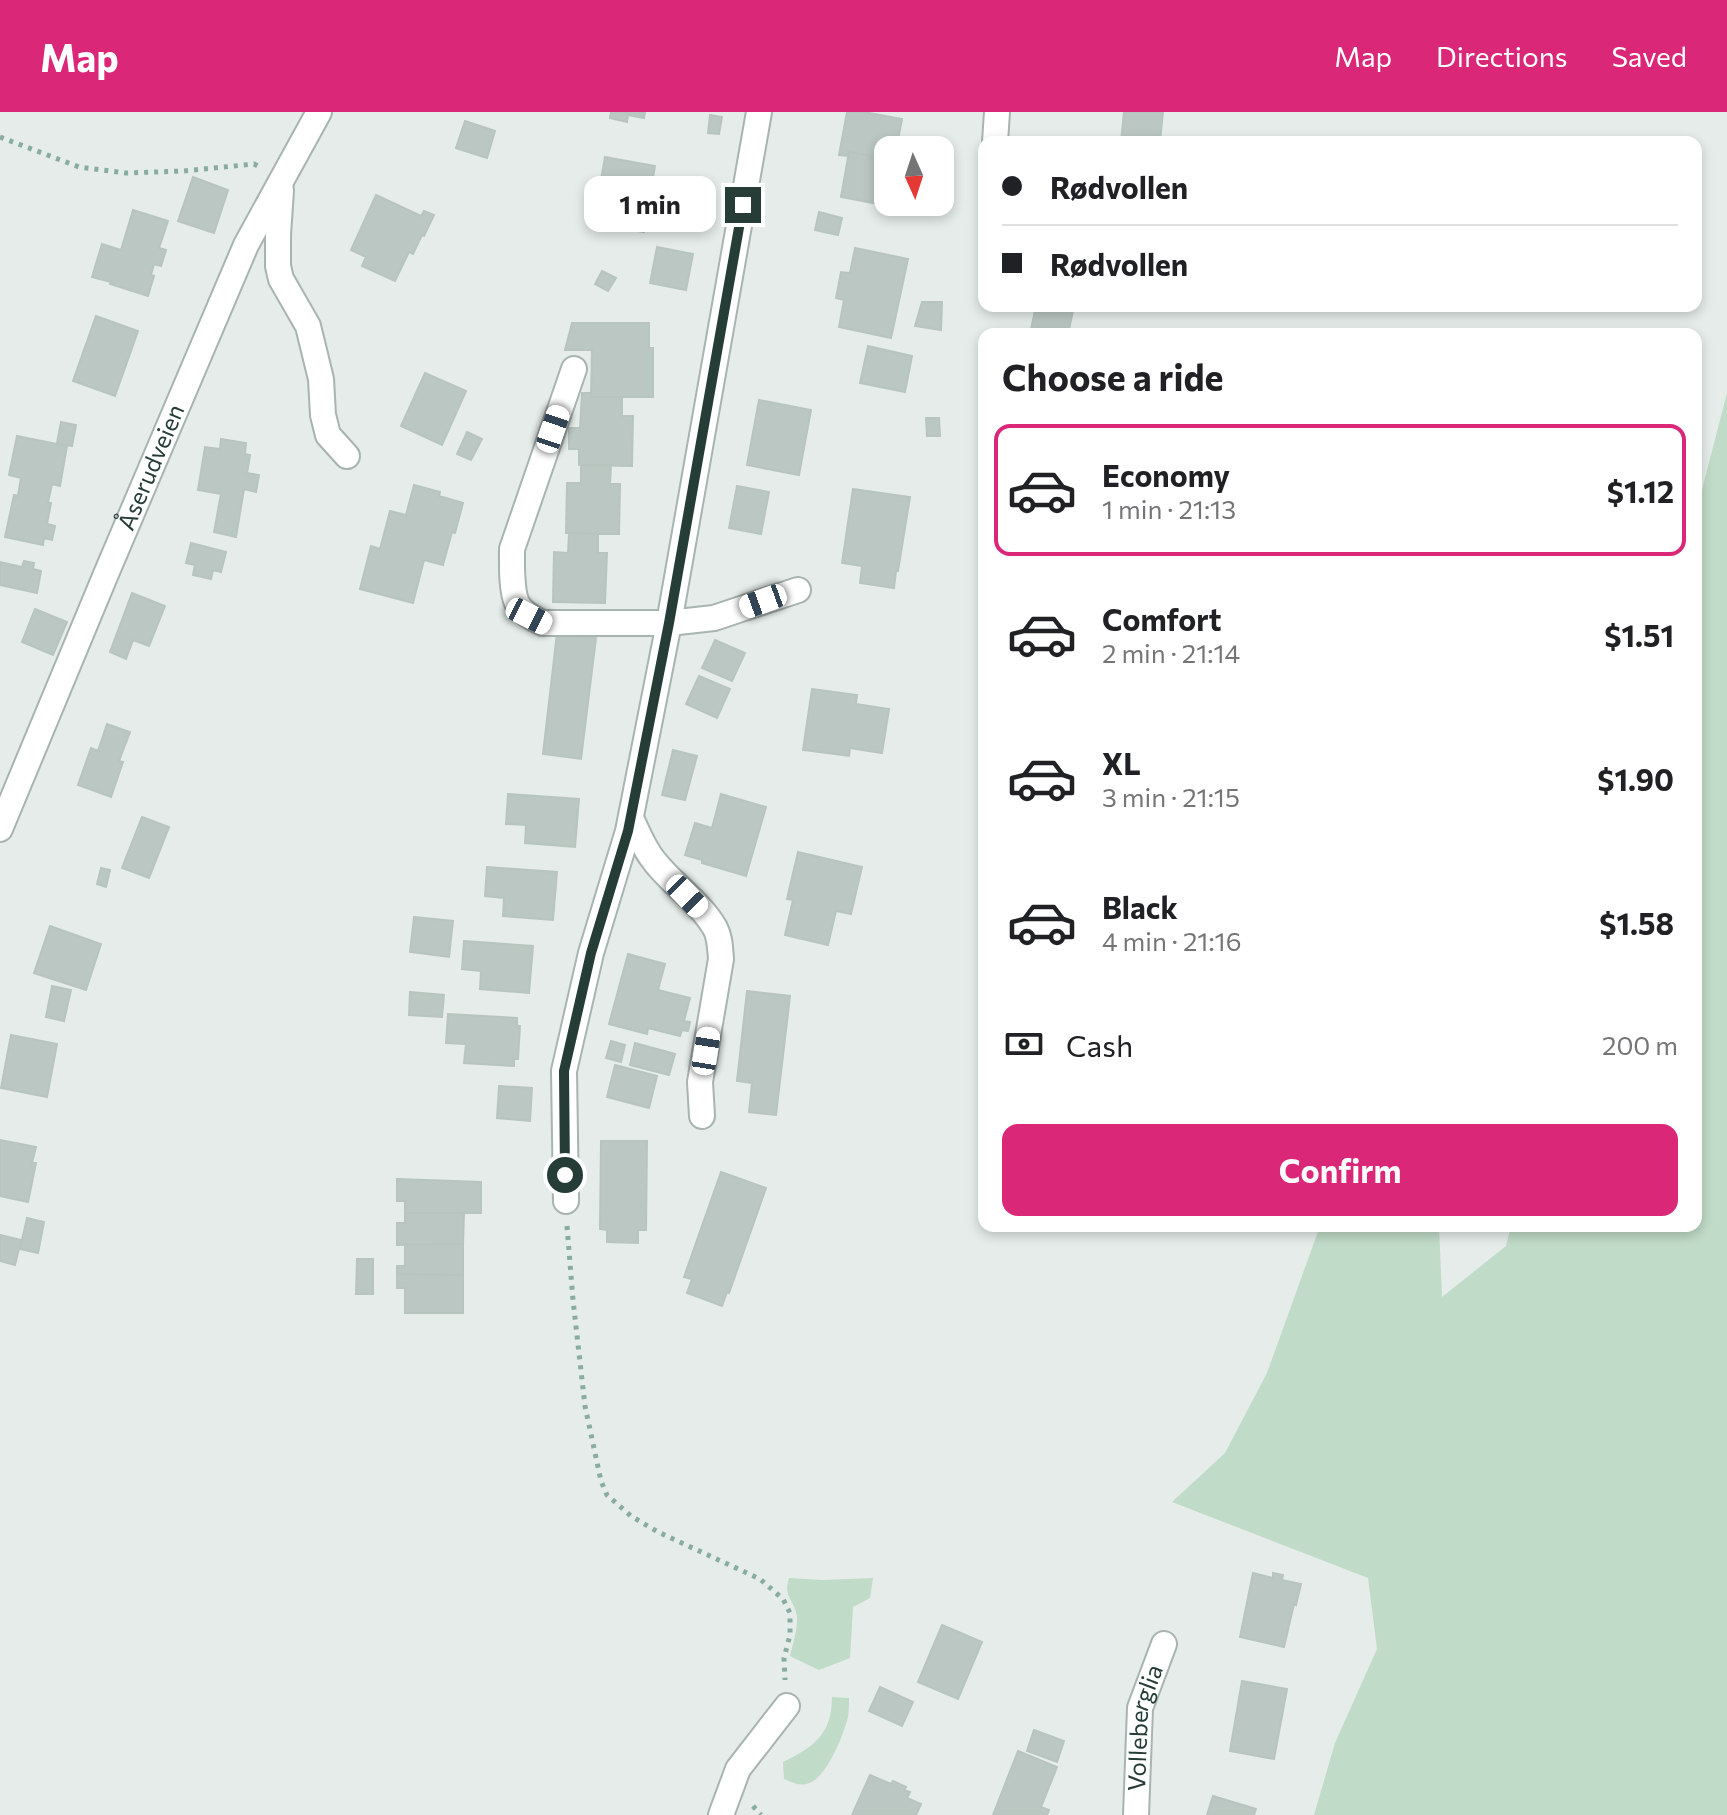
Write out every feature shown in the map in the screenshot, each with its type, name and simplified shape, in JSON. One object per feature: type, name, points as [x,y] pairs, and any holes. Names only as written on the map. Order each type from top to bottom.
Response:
[{"type":"street","name":"Åserudveien","points":[[0,829],[246,245],[319,112]]},
{"type":"street","points":[[566,1201],[564,1071],[591,953],[631,818],[669,623],[759,112]]},
{"type":"street","points":[[995,136],[997,112]]},
{"type":"street","points":[[282,180],[278,235],[281,279],[308,326],[321,379],[323,415],[328,435],[347,456]]},
{"type":"street","points":[[574,369],[512,549],[517,604],[529,616],[543,623],[669,623],[714,618],[798,590]]},
{"type":"street","points":[[631,818],[655,862],[703,913],[715,929],[720,944],[721,959],[700,1082],[702,1116]]},
{"type":"street","name":"Volleberglia","points":[[1136,1815],[1140,1708],[1164,1644]]},
{"type":"street","points":[[721,1815],[738,1769],[787,1706]]},
{"type":"path","points":[[0,137],[79,167],[126,173],[254,164],[282,180]]},
{"type":"path","points":[[566,1201],[585,1406],[601,1481],[607,1495],[631,1516],[658,1532],[760,1579],[783,1599],[790,1613],[790,1635],[784,1658],[787,1706]]},
{"type":"green space","points":[[1727,393],[1727,1815],[1314,1815],[1335,1743],[1377,1649],[1368,1578],[1172,1502],[1225,1453],[1267,1373],[1318,1232],[1439,1232],[1442,1297],[1506,1246],[1510,1232],[1702,1232],[1702,490]]},
{"type":"green space","points":[[789,1578],[873,1578],[870,1598],[853,1607],[850,1658],[819,1670],[790,1656],[797,1616],[788,1594]]},
{"type":"green space","points":[[832,1697],[849,1698],[849,1710],[828,1764],[809,1783],[799,1784],[784,1779],[783,1762],[812,1745],[825,1730]]},
{"type":"building","points":[[611,112],[645,112],[644,118],[628,115],[627,122],[610,118]]},
{"type":"building","points":[[847,112],[902,119],[899,136],[874,136],[874,156],[849,152],[848,156],[839,155]]},
{"type":"building","points":[[1124,112],[1163,112],[1161,136],[1122,136]]},
{"type":"building","points":[[710,115],[722,117],[719,134],[708,133]]},
{"type":"building","points":[[465,121],[495,131],[487,158],[456,148]]},
{"type":"building","points":[[849,152],[874,156],[874,203],[841,197]]},
{"type":"building","points":[[605,157],[655,166],[651,206],[644,232],[587,222],[594,179],[601,180]]},
{"type":"building","points":[[193,177],[228,190],[214,233],[178,221]]},
{"type":"building","points":[[376,195],[421,216],[424,211],[434,215],[413,254],[409,252],[395,281],[362,266],[366,257],[351,250]]},
{"type":"building","points":[[133,210],[168,221],[159,248],[166,250],[161,266],[154,264],[148,296],[92,277],[102,244],[121,250]]},
{"type":"building","points":[[819,212],[842,218],[838,235],[815,230]]},
{"type":"building","points":[[657,247],[693,254],[686,290],[650,283]]},
{"type":"building","points":[[855,248],[908,259],[891,338],[839,327],[844,300],[836,298],[841,272],[850,273]]},
{"type":"building","points":[[602,271],[616,278],[608,291],[595,284]]},
{"type":"building","points":[[922,302],[942,302],[941,330],[915,326]]},
{"type":"building","points":[[1035,312],[1073,312],[1069,328],[1031,328]]},
{"type":"building","points":[[96,316],[138,331],[115,396],[73,381]]},
{"type":"building","points":[[572,323],[649,323],[649,348],[653,348],[653,397],[591,397],[592,350],[565,350]]},
{"type":"building","points":[[868,346],[912,356],[905,392],[860,383]]},
{"type":"building","points":[[425,373],[466,391],[442,445],[401,426]]},
{"type":"building","points":[[582,393],[591,393],[591,397],[622,397],[622,416],[633,416],[632,466],[579,465],[579,449],[569,449],[569,428],[580,428]]},
{"type":"building","points":[[759,400],[811,410],[799,475],[747,465]]},
{"type":"building","points":[[926,418],[939,418],[940,436],[927,436]]},
{"type":"building","points":[[61,422],[76,425],[72,446],[57,443]]},
{"type":"building","points":[[467,432],[482,439],[471,460],[457,454]]},
{"type":"building","points":[[17,436],[67,446],[60,486],[52,484],[48,503],[51,503],[47,524],[55,526],[52,540],[44,538],[43,545],[5,537],[21,478],[9,475]]},
{"type":"building","points":[[221,439],[246,443],[245,454],[250,455],[247,473],[259,475],[256,492],[244,489],[236,537],[214,532],[221,494],[198,490],[205,447],[220,449]]},
{"type":"building","points":[[581,465],[611,465],[610,484],[620,484],[619,534],[566,533],[567,483],[581,483]]},
{"type":"building","points":[[414,485],[463,503],[443,565],[424,560],[413,603],[360,589],[371,546],[380,549],[390,511],[406,515]]},
{"type":"building","points":[[737,486],[769,492],[761,534],[729,528]]},
{"type":"building","points":[[853,489],[910,497],[894,588],[860,583],[862,566],[842,563]]},
{"type":"building","points":[[569,533],[598,534],[598,553],[607,553],[605,603],[553,602],[554,552],[568,553]]},
{"type":"building","points":[[191,543],[226,552],[221,572],[213,570],[211,579],[193,575],[195,565],[186,563]]},
{"type":"building","points":[[24,561],[34,563],[33,569],[41,571],[37,593],[0,585],[0,562],[22,567]]},
{"type":"building","points":[[132,593],[165,606],[149,646],[133,640],[126,659],[110,652]]},
{"type":"building","points":[[35,609],[67,622],[53,655],[22,642]]},
{"type":"building","points":[[557,633],[596,638],[581,759],[543,754]]},
{"type":"building","points":[[715,640],[745,653],[732,681],[702,668]]},
{"type":"building","points":[[699,676],[730,689],[717,718],[686,704]]},
{"type":"building","points":[[812,689],[857,695],[856,704],[889,709],[882,753],[850,748],[849,756],[803,750]]},
{"type":"building","points":[[107,724],[130,732],[119,761],[123,762],[111,797],[78,785],[91,748],[98,751]]},
{"type":"building","points":[[673,750],[697,756],[685,800],[662,795]]},
{"type":"building","points":[[508,794],[579,799],[575,847],[525,843],[526,825],[506,824]]},
{"type":"building","points":[[721,794],[766,807],[746,876],[685,855],[695,823],[712,828]]},
{"type":"building","points":[[142,817],[169,827],[149,878],[122,868]]},
{"type":"building","points":[[798,852],[862,867],[851,914],[836,911],[828,945],[785,935],[793,900],[787,899]]},
{"type":"building","points":[[487,867],[557,872],[553,920],[503,916],[504,898],[485,896]]},
{"type":"building","points":[[101,868],[110,870],[106,887],[97,884]]},
{"type":"building","points":[[414,917],[453,921],[449,957],[410,952]]},
{"type":"building","points":[[50,926],[101,944],[86,990],[34,973]]},
{"type":"building","points":[[464,941],[533,946],[529,993],[480,989],[481,971],[462,969]]},
{"type":"building","points":[[628,954],[665,964],[658,990],[690,998],[684,1021],[690,1022],[688,1031],[682,1030],[680,1036],[648,1028],[647,1034],[609,1024]]},
{"type":"building","points":[[52,986],[71,990],[64,1021],[46,1017]]},
{"type":"building","points":[[747,991],[790,996],[776,1115],[749,1112],[752,1083],[737,1081]]},
{"type":"building","points":[[410,992],[444,995],[442,1017],[409,1015]]},
{"type":"building","points":[[448,1014],[517,1018],[517,1026],[520,1026],[518,1059],[514,1059],[514,1066],[464,1063],[466,1044],[446,1043]]},
{"type":"building","points":[[11,1035],[57,1044],[47,1097],[1,1088]]},
{"type":"building","points":[[611,1041],[625,1045],[621,1062],[606,1058]]},
{"type":"building","points":[[635,1043],[675,1054],[669,1075],[630,1065]]},
{"type":"building","points":[[615,1065],[657,1076],[649,1108],[607,1097]]},
{"type":"building","points":[[499,1086],[532,1088],[530,1121],[497,1118]]},
{"type":"building","points":[[0,1140],[36,1147],[28,1202],[0,1196]]},
{"type":"building","points":[[601,1141],[647,1141],[646,1230],[638,1230],[638,1243],[607,1242],[607,1230],[600,1229]]},
{"type":"building","points":[[721,1172],[766,1188],[722,1306],[687,1293],[692,1279],[684,1277]]},
{"type":"building","points":[[397,1179],[481,1182],[481,1213],[405,1213],[405,1201],[397,1201]]},
{"type":"building","points":[[405,1213],[464,1213],[463,1244],[397,1245],[397,1223],[405,1223]]},
{"type":"building","points":[[27,1218],[44,1222],[38,1253],[20,1249]]},
{"type":"building","points":[[0,1235],[21,1240],[15,1265],[0,1261]]},
{"type":"building","points":[[405,1244],[463,1244],[463,1275],[397,1274],[397,1266],[405,1266]]},
{"type":"building","points":[[357,1259],[373,1259],[373,1294],[356,1294]]},
{"type":"building","points":[[397,1274],[463,1275],[463,1313],[405,1313],[405,1288],[397,1288]]},
{"type":"building","points":[[1253,1573],[1273,1578],[1273,1573],[1283,1575],[1282,1580],[1301,1584],[1284,1647],[1240,1637]]},
{"type":"building","points":[[942,1625],[982,1642],[958,1699],[918,1682]]},
{"type":"building","points":[[1242,1681],[1287,1689],[1274,1759],[1230,1751]]},
{"type":"building","points":[[880,1687],[913,1702],[902,1726],[869,1711]]},
{"type":"building","points":[[1034,1730],[1064,1741],[1057,1762],[1027,1751]]},
{"type":"building","points":[[1018,1751],[1057,1767],[1041,1807],[1049,1810],[1047,1815],[993,1815]]},
{"type":"building","points":[[870,1775],[906,1787],[904,1790],[910,1792],[907,1798],[921,1804],[916,1815],[852,1815]]},
{"type":"building","points":[[1213,1796],[1256,1809],[1254,1815],[1207,1815]]},
{"type":"route","points":[[565,1175],[564,1071],[591,953],[628,831],[669,623],[743,205]]}]
